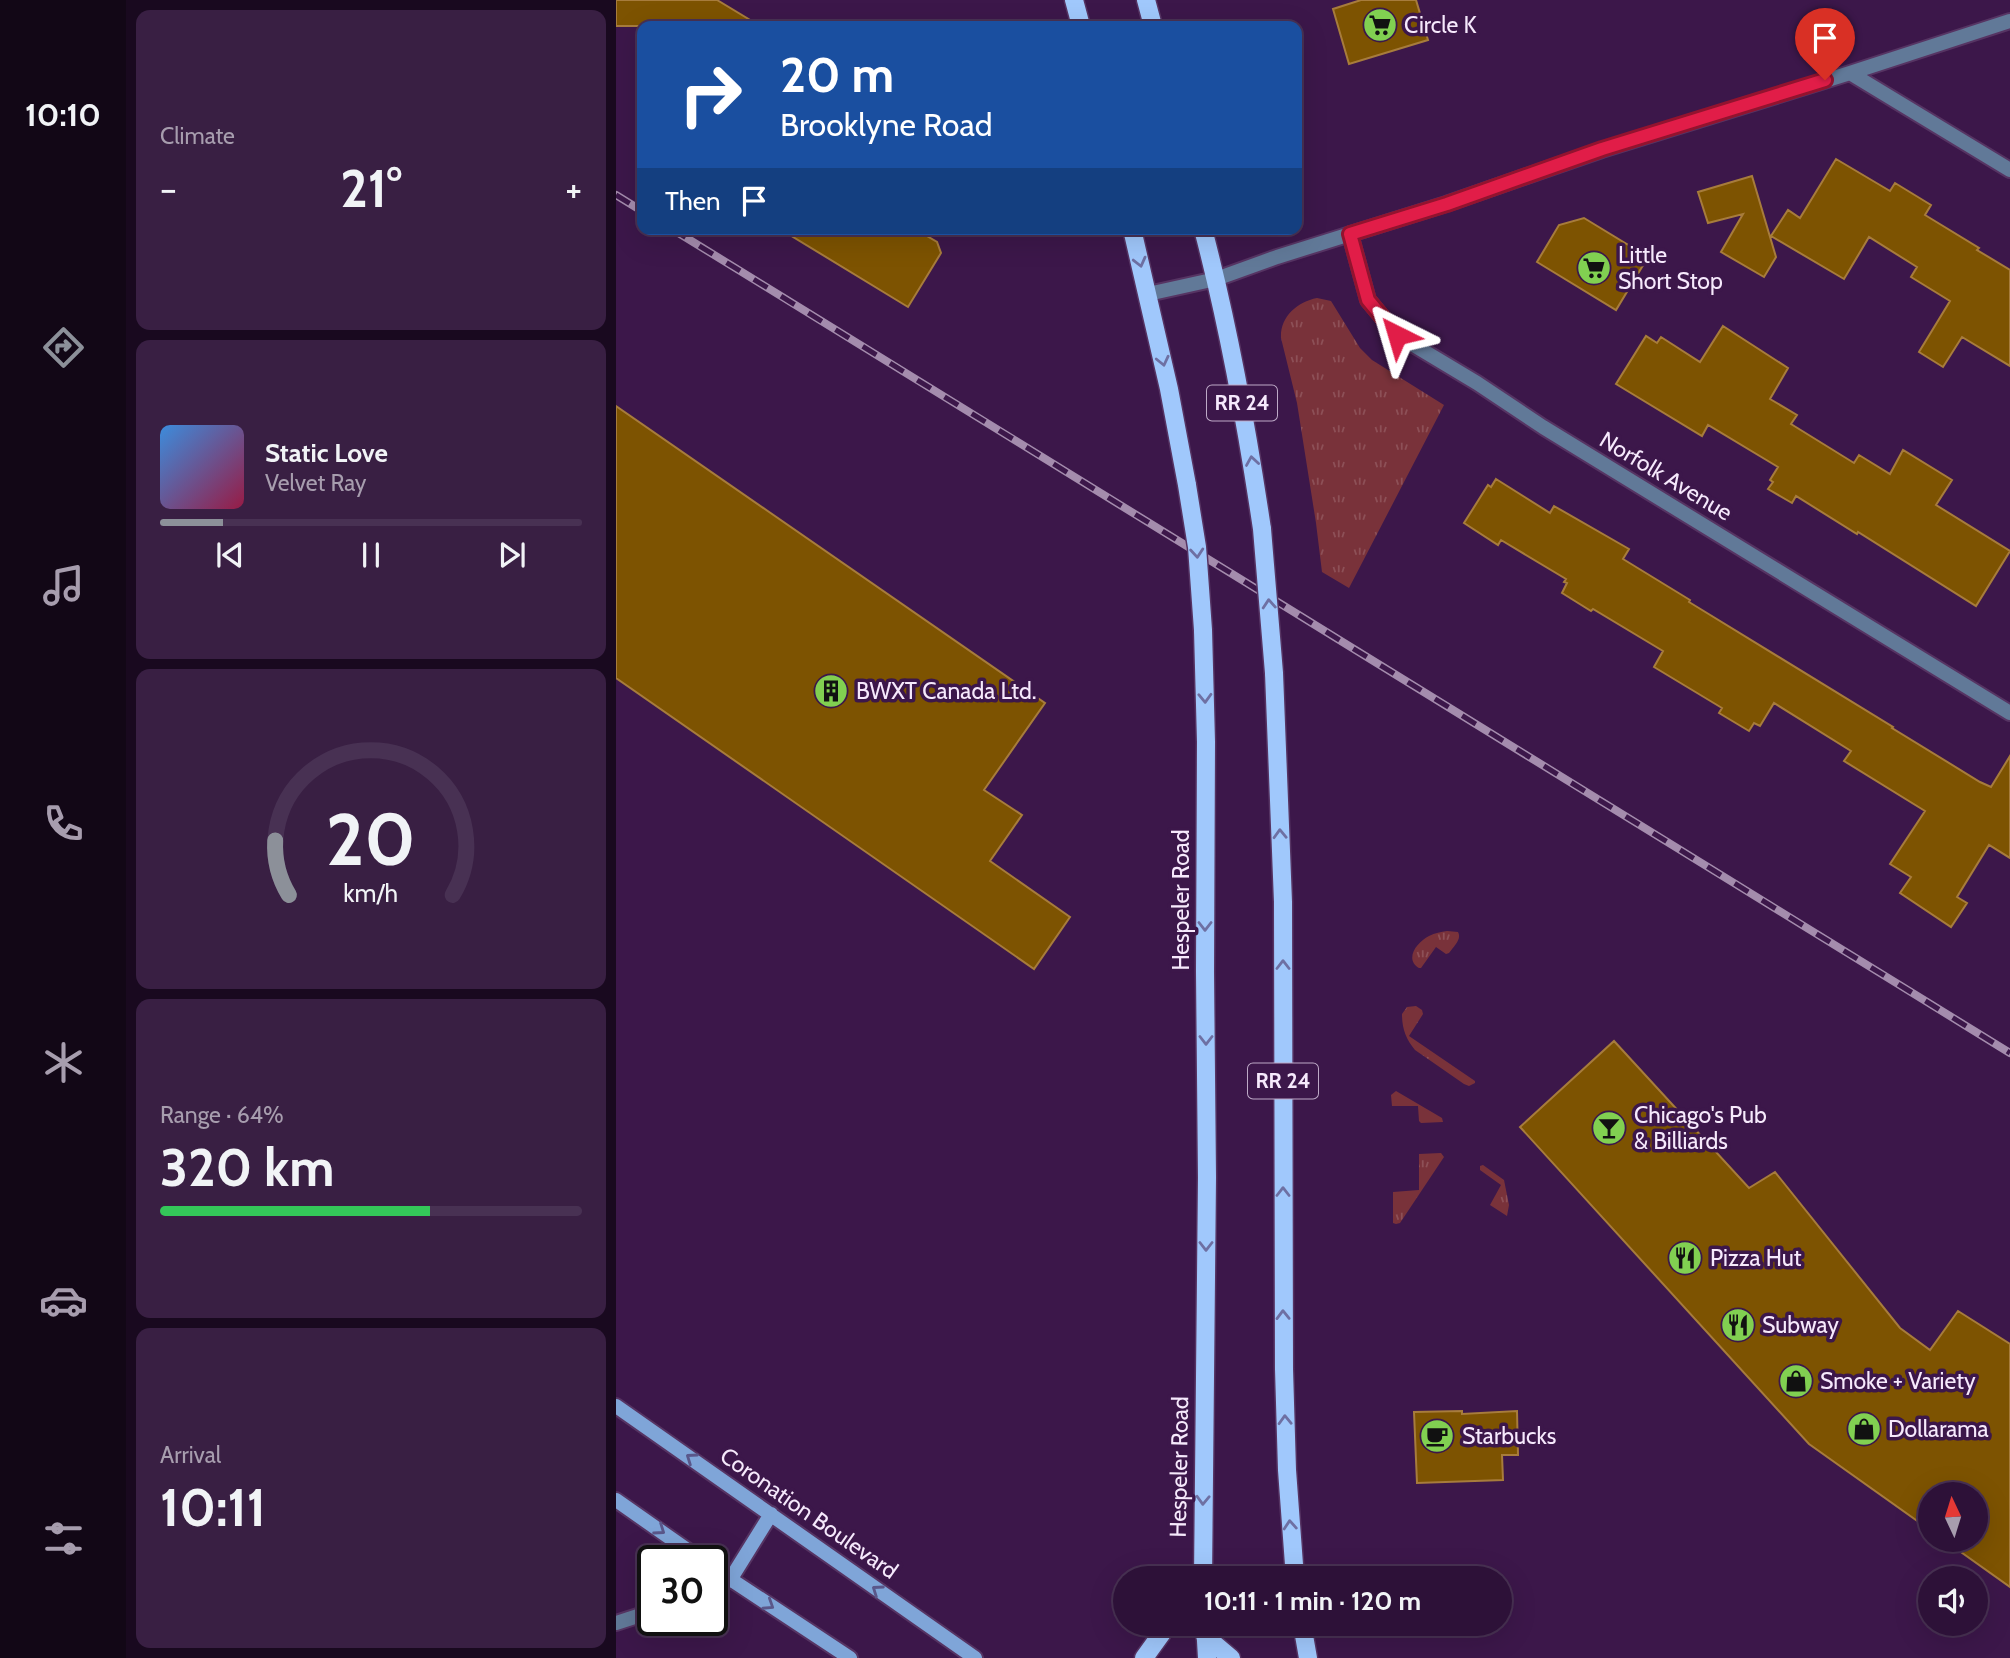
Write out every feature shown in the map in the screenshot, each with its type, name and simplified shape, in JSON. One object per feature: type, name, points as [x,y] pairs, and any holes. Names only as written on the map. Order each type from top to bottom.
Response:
[{"type":"main road","points":[[1074,0],[1080,21]]},
{"type":"main road","points":[[1146,0],[1152,21]]},
{"type":"main road","name":"Hespeler Road","points":[[1133,235],[1169,389],[1187,485],[1197,547],[1203,630],[1206,742],[1207,1204],[1202,1566]]},
{"type":"main road","name":"RR 24","points":[[1205,235],[1246,422],[1262,528],[1274,673],[1283,902],[1284,1369],[1287,1471],[1294,1566]]},
{"type":"main road","name":"Coronation Boulevard","points":[[616,1406],[975,1658]]},
{"type":"main road","points":[[616,1500],[680,1545]]},
{"type":"main road","points":[[771,1514],[730,1580],[850,1658]]},
{"type":"main road","points":[[1197,1566],[1202,1560]]},
{"type":"main road","points":[[1144,1658],[1160,1636]]},
{"type":"main road","points":[[1205,1636],[1207,1658]]},
{"type":"main road","points":[[1211,1636],[1231,1658]]},
{"type":"main road","points":[[1304,1636],[1308,1658]]},
{"type":"street","points":[[1148,294],[1216,279],[1447,204],[1602,149],[2010,21]]},
{"type":"street","points":[[1850,73],[2010,170]]},
{"type":"street","name":"Norfolk Avenue","points":[[1350,234],[1368,300],[1397,335],[2010,713]]},
{"type":"street","points":[[616,1623],[637,1616]]},
{"type":"green space","points":[[1317,298],[1331,301],[1360,348],[1372,360],[1444,405],[1349,588],[1322,572],[1297,403],[1281,338],[1283,323],[1291,312],[1303,303]]},
{"type":"green space","points":[[1447,931],[1458,932],[1459,935],[1449,953],[1446,954],[1436,947],[1419,968],[1412,956],[1420,942],[1431,935]]},
{"type":"green space","points":[[1416,1006],[1423,1014],[1409,1036],[1475,1083],[1469,1086],[1464,1084],[1415,1050],[1407,1038],[1402,1014],[1407,1007]]},
{"type":"green space","points":[[1396,1091],[1442,1118],[1443,1122],[1421,1123],[1418,1106],[1392,1106],[1391,1095]]},
{"type":"green space","points":[[1441,1153],[1444,1157],[1400,1223],[1393,1223],[1393,1192],[1419,1190],[1419,1154]]},
{"type":"green space","points":[[1483,1165],[1504,1180],[1509,1205],[1507,1216],[1490,1205],[1501,1185],[1480,1170]]},
{"type":"building","points":[[616,0],[717,0],[752,21],[637,21],[637,26],[616,26]]},
{"type":"building","name":"Circle K","points":[[1361,0],[1416,0],[1428,40],[1349,64],[1333,9]]},
{"type":"building","points":[[1836,159],[1890,191],[1895,183],[1931,205],[1925,215],[2010,270],[2010,366],[1962,337],[1943,367],[1919,352],[1950,301],[1911,277],[1917,267],[1869,237],[1844,279],[1771,236],[1788,210],[1800,218]]},
{"type":"building","points":[[1752,176],[1776,257],[1764,277],[1721,252],[1743,214],[1708,223],[1698,192]]},
{"type":"building","name":"Little Short Stop","points":[[1584,218],[1648,257],[1616,310],[1537,262],[1559,225]]},
{"type":"building","points":[[790,235],[925,235],[937,242],[941,253],[908,307]]},
{"type":"building","points":[[1723,326],[1788,368],[1770,399],[1797,415],[1791,424],[1854,463],[1859,455],[1890,474],[1903,450],[1952,480],[1936,505],[2010,551],[1976,606],[1796,496],[1792,503],[1768,489],[1778,467],[1708,425],[1702,436],[1616,384],[1646,336],[1657,343],[1661,337],[1700,362]]},
{"type":"building","name":"BWXT Canada Ltd.","points":[[616,406],[1045,703],[984,790],[1022,815],[990,861],[1070,917],[1034,969],[616,678]]},
{"type":"building","points":[[1496,479],[1550,513],[1554,506],[1629,549],[1623,559],[1980,782],[1991,787],[2010,756],[2010,858],[1989,845],[1957,897],[1967,903],[1951,927],[1900,893],[1911,877],[1890,864],[1925,811],[1844,761],[1851,751],[1774,703],[1760,726],[1754,723],[1749,731],[1719,713],[1722,708],[1654,667],[1663,651],[1562,593],[1566,579],[1501,540],[1498,545],[1464,523],[1488,485],[1491,487]]},
{"type":"building","points":[[1614,1041],[1749,1188],[1775,1172],[1900,1328],[1930,1350],[1958,1311],[2010,1344],[2010,1587],[1988,1571],[1988,1566],[1981,1566],[1961,1552],[1988,1552],[1988,1482],[1918,1482],[1918,1521],[1809,1444],[1520,1127]]},
{"type":"building","points":[[1462,1411],[1462,1414],[1517,1411],[1518,1455],[1502,1455],[1503,1480],[1417,1483],[1414,1412]]},
{"type":"railway","points":[[616,195],[637,208]]},
{"type":"railway","points":[[682,235],[2010,1053]]},
{"type":"place","name":"Circle K","points":[[1380,25]]},
{"type":"place","name":"Little Short Stop","points":[[1594,268]]},
{"type":"place","name":"BWXT Canada Ltd.","points":[[831,691]]},
{"type":"place","name":"Chicago's Pub & Billiards","points":[[1609,1128]]},
{"type":"place","name":"Pizza Hut","points":[[1685,1258]]},
{"type":"place","name":"Subway","points":[[1738,1325]]},
{"type":"place","name":"Smoke + Variety","points":[[1796,1381]]},
{"type":"place","name":"Dollarama","points":[[1864,1429]]},
{"type":"place","name":"Starbucks","points":[[1437,1436]]},
{"type":"route","points":[[1397,335],[1368,300],[1350,234],[1447,204],[1602,149],[1825,80]]}]
